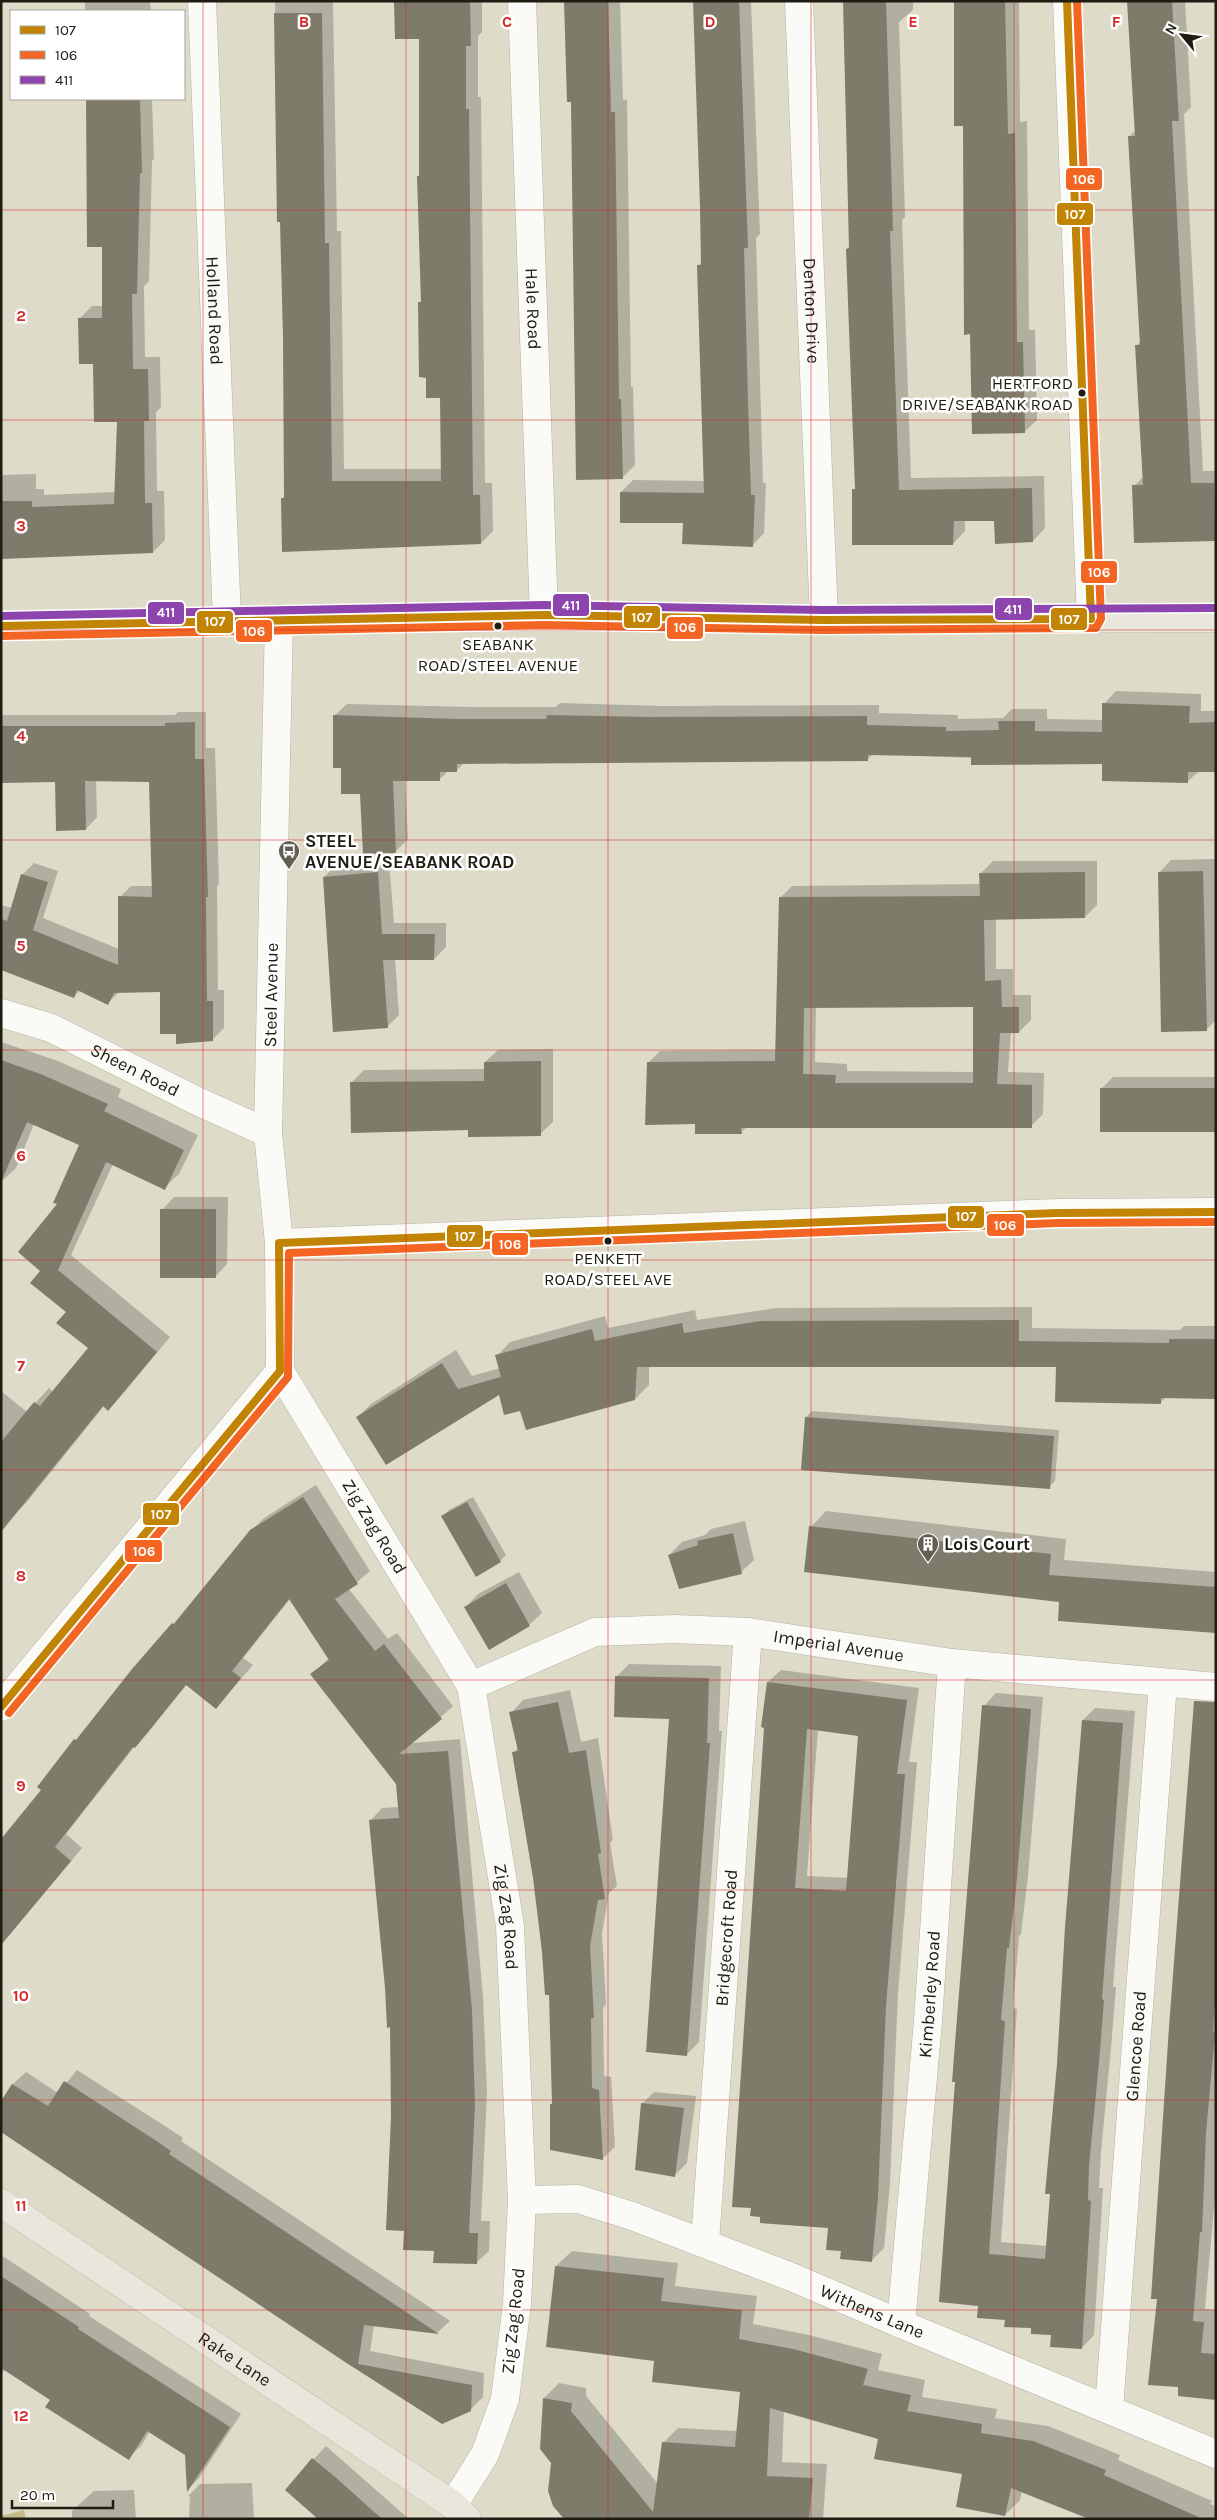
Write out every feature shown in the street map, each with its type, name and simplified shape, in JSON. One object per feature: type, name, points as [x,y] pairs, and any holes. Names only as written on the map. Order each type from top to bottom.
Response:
[{"type":"main road","points":[[1,626],[544,615],[824,620],[1216,618]]},
{"type":"main road","name":"Rake Lane","points":[[1,2203],[460,2512]]},
{"type":"street","name":"Holland Road","points":[[202,1],[226,620]]},
{"type":"street","name":"Hale Road","points":[[522,1],[544,615]]},
{"type":"street","name":"Denton Drive","points":[[799,1],[824,620]]},
{"type":"street","points":[[1066,1],[1091,619]]},
{"type":"street","name":"Steel Avenue","points":[[279,619],[268,1133],[279,1243],[280,1371]]},
{"type":"street","name":"Sheen Road","points":[[1,1013],[51,1028],[197,1101],[268,1133]]},
{"type":"street","points":[[279,1243],[1058,1213],[1216,1212]]},
{"type":"street","points":[[1,1706],[280,1371]]},
{"type":"street","name":"Zig Zag Road","points":[[280,1371],[471,1686],[510,1926],[522,2200],[517,2304],[505,2399],[485,2454],[460,2512]]},
{"type":"street","name":"Imperial Avenue","points":[[471,1686],[594,1632],[675,1629],[748,1632],[952,1664],[1216,1687]]},
{"type":"street","name":"Bridgecroft Road","points":[[705,2242],[748,1632]]},
{"type":"street","name":"Kimberley Road","points":[[900,2324],[928,2021],[952,1664]]},
{"type":"street","name":"Glencoe Road","points":[[1109,2409],[1163,1683]]},
{"type":"street","name":"Withens Lane","points":[[522,2200],[578,2199],[705,2242],[1216,2454]]},
{"type":"shaded area","points":[[24,2510],[26,2519],[1,2519],[1,2516]]},
{"type":"building","points":[[394,1],[470,1],[471,46],[466,46],[466,109],[469,109],[473,495],[480,495],[481,544],[282,552],[281,498],[284,498],[283,336],[280,222],[277,222],[274,13],[322,13],[325,243],[329,243],[332,481],[441,481],[440,398],[426,398],[426,378],[419,377],[418,302],[421,302],[417,176],[419,176],[419,39],[395,39]]},
{"type":"building","points":[[564,1],[608,1],[611,112],[615,112],[619,399],[621,399],[623,479],[576,480],[571,102],[567,102]]},
{"type":"building","points":[[693,1],[739,1],[748,248],[744,248],[751,495],[755,495],[753,547],[682,544],[683,523],[620,523],[620,492],[704,493],[697,265],[701,265],[700,206]]},
{"type":"building","points":[[843,1],[886,1],[893,231],[890,231],[899,490],[1032,488],[1033,542],[995,544],[994,521],[954,521],[953,545],[852,545],[852,489],[855,489],[846,249],[849,248]]},
{"type":"building","points":[[954,1],[1005,1],[1008,134],[1015,133],[1017,342],[1023,342],[1025,433],[972,434],[970,334],[964,335],[963,126],[954,126]]},
{"type":"building","points":[[1127,1],[1172,1],[1179,121],[1172,121],[1191,483],[1214,483],[1215,541],[1134,543],[1132,485],[1143,485],[1135,345],[1140,345],[1128,136],[1135,136]]},
{"type":"building","points":[[86,100],[140,100],[142,173],[140,173],[137,294],[132,294],[133,369],[148,369],[149,421],[144,421],[145,503],[152,503],[153,553],[1,559],[1,501],[32,501],[32,507],[114,504],[117,422],[94,422],[93,364],[79,364],[78,318],[102,318],[102,247],[87,247]]},
{"type":"building","points":[[1102,703],[1190,706],[1189,723],[1216,722],[1216,772],[1188,772],[1188,783],[1102,781],[1102,764],[971,765],[971,757],[868,755],[868,761],[457,764],[457,772],[440,772],[440,781],[393,781],[396,853],[363,854],[360,794],[341,794],[341,768],[333,768],[333,715],[457,719],[546,719],[547,715],[649,717],[867,716],[867,725],[946,727],[946,731],[999,730],[998,721],[1035,721],[1035,731],[1102,732]]},
{"type":"building","points":[[195,722],[195,759],[204,759],[208,897],[206,897],[207,1001],[213,1001],[213,1041],[176,1044],[176,1034],[160,1034],[160,992],[114,993],[108,1005],[77,990],[74,998],[1,970],[1,919],[7,921],[21,874],[48,882],[33,930],[118,965],[118,896],[152,897],[149,782],[85,781],[86,830],[56,831],[55,782],[1,783],[1,726],[165,726],[165,723]]},
{"type":"building","points":[[1203,871],[1207,1031],[1161,1032],[1158,872]]},
{"type":"building","points":[[378,872],[382,934],[435,934],[434,960],[383,960],[388,1028],[333,1032],[323,877]]},
{"type":"building","points":[[1085,872],[1085,918],[984,920],[985,981],[1001,980],[1002,1007],[1019,1007],[1019,1033],[1000,1033],[997,1084],[1032,1085],[1032,1128],[741,1128],[742,1134],[695,1134],[695,1124],[645,1125],[647,1062],[775,1061],[779,897],[980,896],[979,873]],"holes":[[[973,1007],[973,1083],[835,1083],[836,1075],[803,1074],[804,1008]]]},
{"type":"building","points":[[1,1060],[43,1075],[108,1104],[104,1111],[184,1150],[165,1190],[106,1162],[58,1270],[157,1352],[108,1411],[103,1406],[1,1532],[1,1442],[34,1402],[40,1406],[88,1348],[56,1323],[66,1312],[30,1283],[40,1271],[18,1252],[57,1204],[53,1203],[79,1145],[27,1122],[1,1182]]},
{"type":"building","points":[[541,1061],[541,1136],[468,1137],[468,1130],[351,1133],[350,1082],[484,1081],[484,1062]]},
{"type":"building","points":[[1100,1088],[1216,1088],[1216,1132],[1100,1132]]},
{"type":"building","points":[[160,1209],[216,1209],[216,1278],[160,1278]]},
{"type":"building","points":[[1019,1320],[1019,1341],[1169,1343],[1169,1339],[1216,1339],[1216,1399],[1161,1398],[1161,1404],[1055,1402],[1056,1367],[637,1367],[635,1400],[526,1430],[520,1411],[504,1415],[499,1395],[386,1465],[356,1417],[442,1363],[458,1389],[501,1377],[495,1355],[592,1329],[595,1341],[682,1323],[684,1333],[761,1321]]},
{"type":"building","points":[[805,1417],[1054,1436],[1050,1489],[801,1470]]},
{"type":"building","points":[[303,1497],[358,1584],[335,1599],[375,1651],[384,1644],[442,1719],[399,1754],[448,1751],[472,2010],[475,2105],[469,2233],[478,2233],[477,2264],[433,2263],[434,2251],[403,2250],[404,2231],[386,2230],[391,2116],[390,2027],[387,2028],[369,1820],[399,1818],[396,1784],[310,1674],[329,1660],[289,1599],[232,1671],[241,1678],[216,1709],[186,1685],[135,1748],[133,1747],[55,1847],[71,1861],[1,1945],[1,1839],[41,1790],[37,1787],[74,1739],[76,1740],[132,1669],[172,1623],[174,1624],[250,1530]]},
{"type":"building","points":[[467,1502],[501,1562],[476,1577],[441,1516]]},
{"type":"building","name":"Lois Court","points":[[809,1526],[1051,1554],[1049,1575],[1216,1587],[1216,1633],[1058,1621],[1059,1602],[804,1572]]},
{"type":"building","points":[[733,1533],[742,1574],[679,1589],[668,1555],[698,1545],[697,1541]]},
{"type":"building","points":[[506,1583],[530,1626],[489,1650],[464,1607]]},
{"type":"building","points":[[615,1676],[709,1678],[707,1743],[710,1743],[687,2056],[646,2052],[669,1719],[614,1717]]},
{"type":"building","points":[[767,1682],[907,1700],[897,1774],[905,1774],[886,2006],[878,2197],[872,2262],[840,2259],[841,2251],[826,2250],[828,2228],[760,2223],[760,2217],[750,2216],[751,2208],[732,2207],[764,1728],[761,1727]],"holes":[[[807,1729],[858,1736],[846,1891],[795,1888]]]},
{"type":"building","points":[[1194,1701],[1216,1702],[1216,1982],[1213,2032],[1215,2033],[1206,2133],[1202,2232],[1200,2232],[1193,2321],[1204,2322],[1201,2353],[1216,2354],[1216,2400],[1178,2396],[1178,2387],[1148,2385],[1157,2299],[1151,2299],[1169,2027]]},
{"type":"building","points":[[558,1702],[569,1753],[586,1750],[601,1853],[598,1854],[605,1899],[598,1900],[590,1946],[594,2018],[591,2018],[592,2088],[599,2090],[603,2160],[550,2150],[550,2104],[552,2104],[549,1995],[545,1995],[533,1878],[512,1752],[518,1751],[509,1712]]},
{"type":"building","points":[[982,1705],[1031,1709],[1016,1889],[1009,1948],[1007,1948],[1001,2020],[1005,2021],[989,2254],[1045,2259],[1050,2194],[1045,2194],[1057,2064],[1065,1927],[1082,1720],[1123,1723],[1102,1999],[1104,2000],[1089,2166],[1088,2200],[1091,2201],[1082,2349],[1050,2347],[1051,2335],[1031,2334],[1031,2328],[1004,2327],[1005,2320],[977,2318],[978,2306],[939,2302],[955,2082],[952,2082]]},
{"type":"building","points":[[64,2081],[155,2140],[171,2151],[169,2154],[439,2334],[364,2325],[358,2364],[472,2385],[471,2411],[442,2424],[345,2362],[1,2132],[1,2101],[12,2084],[48,2106]]},
{"type":"building","points":[[641,2103],[684,2108],[675,2177],[635,2170]]},
{"type":"building","points":[[555,2266],[664,2278],[661,2301],[742,2310],[739,2339],[793,2349],[868,2369],[863,2385],[911,2395],[907,2411],[982,2424],[981,2433],[1033,2441],[1106,2470],[1104,2475],[1203,2519],[1089,2519],[1011,2488],[1005,2516],[956,2507],[962,2474],[874,2459],[878,2439],[770,2408],[767,2476],[813,2478],[809,2519],[564,2519],[553,2506],[548,2491],[551,2463],[540,2449],[543,2398],[572,2403],[571,2411],[653,2512],[662,2442],[735,2447],[740,2392],[652,2382],[654,2361],[546,2347]]},
{"type":"building","points":[[1,2276],[79,2327],[78,2329],[230,2427],[187,2492],[185,2455],[147,2431],[129,2460],[45,2407],[50,2400],[1,2368]]},
{"type":"building","points":[[312,2458],[382,2519],[318,2519],[285,2490]]},
{"type":"transit line","name":"107","points":[[1,626],[544,615],[824,620],[1091,619],[1067,1]]},
{"type":"transit line","name":"106","points":[[1,636],[544,625],[824,630],[1096,628],[1101,619],[1077,1]]},
{"type":"transit line","name":"411","points":[[1,616],[544,605],[824,610],[1216,608]]},
{"type":"transit line","name":"107","points":[[1,1707],[280,1371],[279,1243],[1058,1213],[1216,1212]]},
{"type":"transit line","name":"106","points":[[9,1713],[288,1377],[289,1253],[1058,1223],[1216,1222]]},
{"type":"place","name":"HERTFORD DRIVE/SEABANK ROAD","points":[[1082,393]]},
{"type":"place","name":"SEABANK ROAD/STEEL AVENUE","points":[[498,626]]},
{"type":"place","name":"STEEL AVENUE/SEABANK ROAD","points":[[289,870]]},
{"type":"place","name":"PENKETT ROAD/STEEL AVE","points":[[608,1241]]},
{"type":"place","name":"Lois Court","points":[[928,1563]]}]
